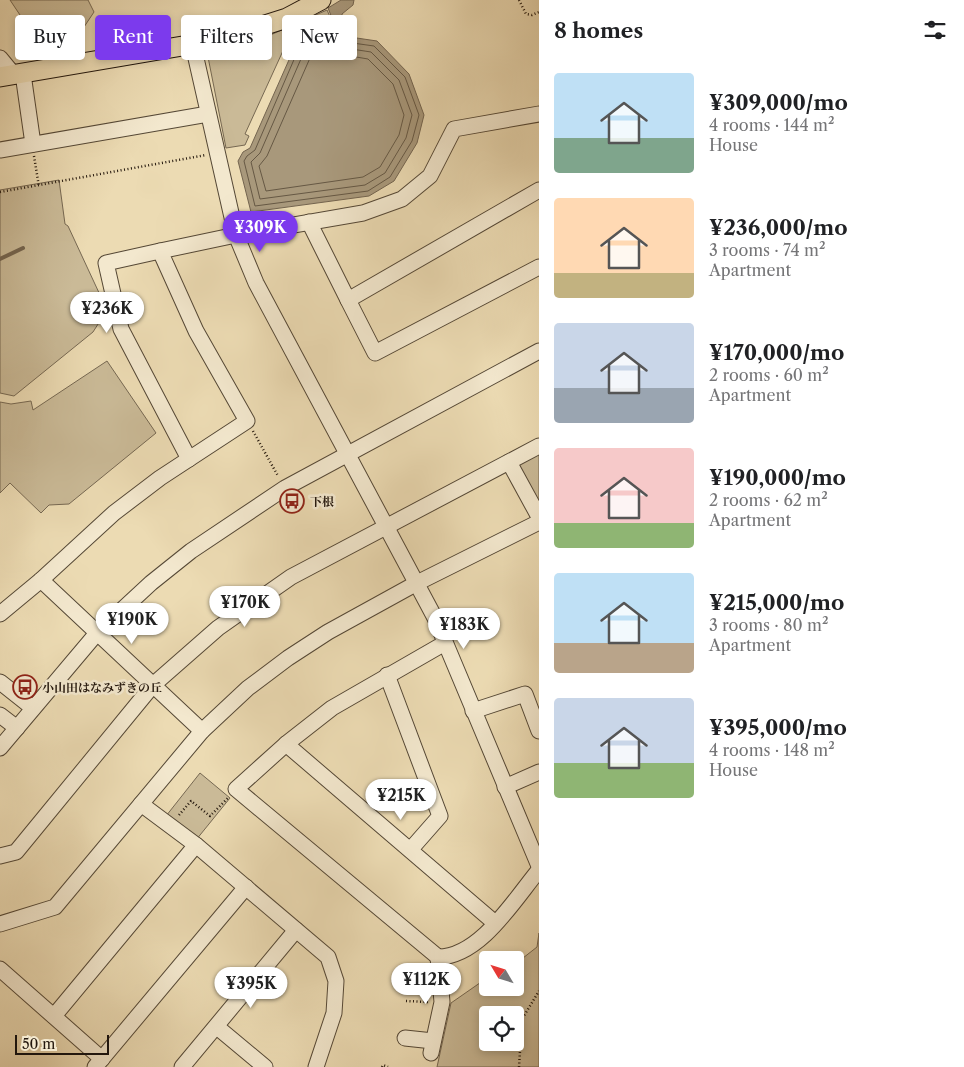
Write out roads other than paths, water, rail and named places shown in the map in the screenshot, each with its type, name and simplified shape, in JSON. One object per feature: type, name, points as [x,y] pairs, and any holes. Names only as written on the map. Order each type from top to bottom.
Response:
[{"type":"main road","points":[[272,23],[287,18],[322,0]]},
{"type":"main road","points":[[12,76],[181,46]]},
{"type":"street","points":[[0,58],[12,76],[33,144]]},
{"type":"street","points":[[196,60],[236,235],[256,283],[417,584],[446,643],[539,866]]},
{"type":"street","points":[[0,150],[208,114]]},
{"type":"street","points":[[189,459],[121,329],[106,263],[236,235],[363,213],[402,199],[430,176],[454,129],[539,114]]},
{"type":"street","points":[[348,300],[539,190]]},
{"type":"street","points":[[310,222],[375,353],[539,267]]},
{"type":"street","points":[[0,614],[41,580],[114,513],[189,459],[247,421],[196,331],[160,251]]},
{"type":"street","points":[[0,748],[97,633],[150,583],[190,551],[285,488],[539,351]]},
{"type":"street","points":[[0,856],[16,852],[153,685],[218,628],[291,577],[539,446]]},
{"type":"street","points":[[509,462],[539,517]]},
{"type":"street","points":[[0,924],[55,907],[202,731],[248,688],[288,658],[328,632],[539,522]]},
{"type":"street","points":[[41,580],[202,731]]},
{"type":"street","points":[[446,643],[332,708],[286,744],[236,789],[438,957],[449,957],[479,942],[539,870]]},
{"type":"street","points":[[387,675],[440,816],[411,849]]},
{"type":"street","points":[[0,682],[33,708]]},
{"type":"street","points":[[473,711],[525,694],[539,731]]},
{"type":"street","points":[[0,715],[17,728]]},
{"type":"street","points":[[286,744],[411,849],[495,923]]},
{"type":"street","points":[[505,787],[539,772]]},
{"type":"street","points":[[142,804],[196,845],[328,957],[336,981],[334,1013],[318,1067]]},
{"type":"street","points":[[54,1016],[196,845]]},
{"type":"street","points":[[0,969],[54,1016],[98,1063],[246,887]]},
{"type":"street","points":[[182,1067],[296,930]]},
{"type":"street","points":[[405,1038],[432,1047],[442,1002],[438,957]]},
{"type":"street","points":[[217,1027],[265,1067]]},
{"type":"water","points":[[341,0],[354,0],[353,5],[342,15],[331,15],[328,8]]},
{"type":"water","points":[[357,38],[377,41],[409,74],[424,115],[417,143],[394,181],[369,196],[251,212],[238,161],[243,152],[250,148],[289,60],[357,60]]},
{"type":"waterway","points":[[0,259],[23,248]]},
{"type":"place","name":"下根","points":[[292,501]]},
{"type":"place","name":"小山田はなみずきの丘","points":[[25,687]]}]
